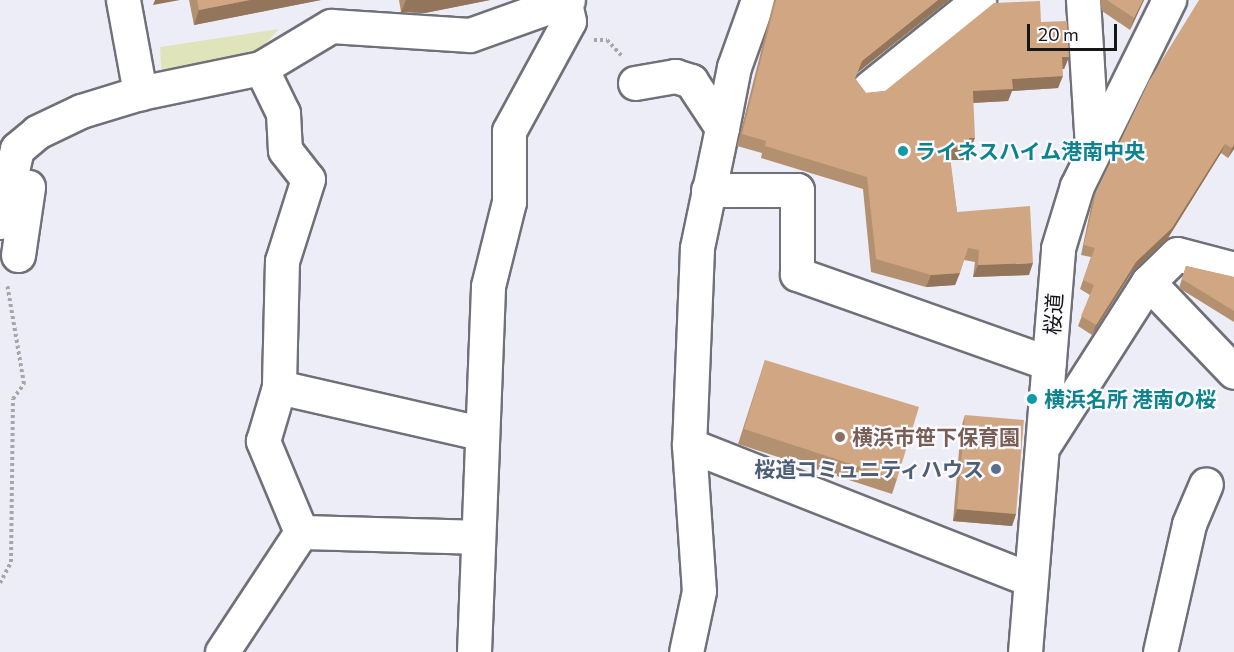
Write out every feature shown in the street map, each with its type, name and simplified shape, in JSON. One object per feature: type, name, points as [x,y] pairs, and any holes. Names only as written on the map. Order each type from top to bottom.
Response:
[{"type":"street","points":[[123,0],[140,93]]},
{"type":"street","points":[[686,652],[699,591],[689,445],[697,248],[734,67],[758,0]]},
{"type":"street","points":[[869,88],[979,0]]},
{"type":"street","points":[[1083,0],[1092,153]]},
{"type":"street","name":"桜道","points":[[1033,650],[1027,578],[1058,248],[1092,153],[1169,0]]},
{"type":"street","points":[[0,222],[17,149],[37,132],[140,93],[261,68],[331,26],[470,34],[566,1],[569,21],[509,131],[509,202],[488,286],[475,537],[474,652]]},
{"type":"street","points":[[261,68],[283,113],[285,150],[308,179],[282,261],[279,387],[263,441],[301,531]]},
{"type":"street","points":[[630,71],[675,76],[691,81],[722,128]]},
{"type":"street","points":[[18,255],[37,132]]},
{"type":"street","points":[[708,190],[797,190],[797,274],[1049,363]]},
{"type":"street","points":[[1040,450],[1148,282],[1177,254],[1234,269]]},
{"type":"street","points":[[1148,282],[1234,372]]},
{"type":"street","points":[[279,387],[480,433]]},
{"type":"street","points":[[689,445],[1027,578]]},
{"type":"street","points":[[1160,652],[1189,524],[1206,484]]},
{"type":"street","points":[[301,531],[475,537]]},
{"type":"street","points":[[222,652],[301,531]]},
{"type":"path","points":[[583,44],[607,40],[630,71]]},
{"type":"path","points":[[0,583],[11,562],[13,399],[24,384],[5,289],[18,255]]},
{"type":"green space","points":[[279,29],[253,57],[162,82],[160,47]]},
{"type":"building","points":[[197,0],[250,0],[199,10]]},
{"type":"building","points":[[776,0],[938,0],[862,61],[855,78],[866,93],[885,91],[994,3],[1040,1],[1041,22],[1067,21],[1069,57],[1062,57],[1063,76],[1012,79],[1013,89],[973,91],[975,138],[969,138],[970,147],[949,148],[957,212],[1030,206],[1033,263],[978,265],[979,250],[968,248],[960,273],[931,275],[876,259],[867,177],[765,146],[766,141],[742,134]]},
{"type":"building","points":[[1107,0],[1143,0],[1134,18]]},
{"type":"building","points":[[1199,0],[1234,0],[1234,145],[1232,148],[1225,144],[1172,228],[1136,262],[1096,325],[1081,316],[1094,285],[1083,280],[1095,248],[1084,245],[1096,192],[1149,81]]},
{"type":"building","points":[[1186,266],[1234,277],[1234,311],[1182,279]]},
{"type":"building","points":[[765,360],[919,407],[897,479],[744,429]]},
{"type":"building","points":[[965,415],[1024,420],[1016,514],[957,509]]},
{"type":"place","name":"ライネスハイム港南中央","points":[[903,151]]},
{"type":"place","name":"横浜名所 港南の桜","points":[[1032,399]]},
{"type":"place","name":"横浜市笹下保育園","points":[[840,437]]},
{"type":"place","name":"桜道コミュニティハウス","points":[[996,469]]}]
